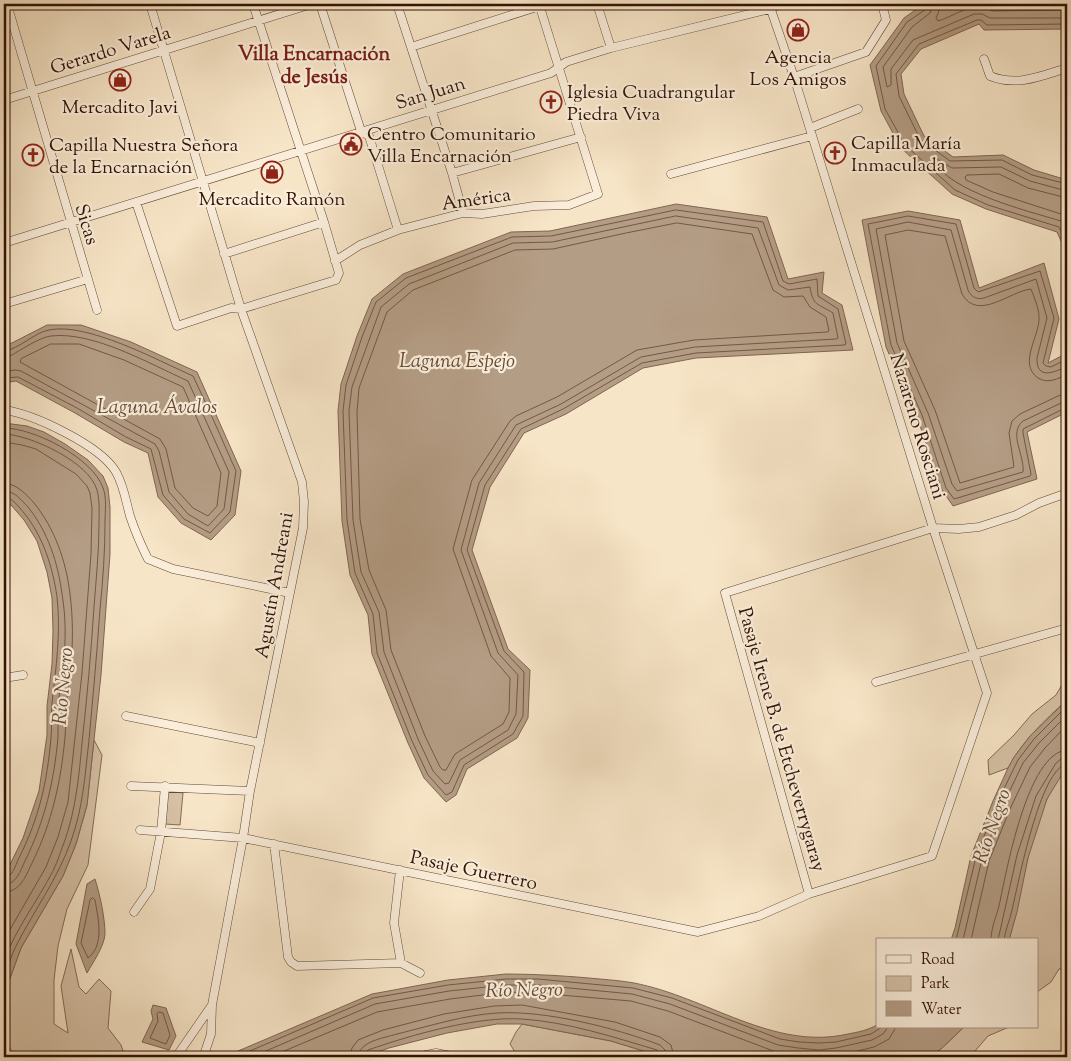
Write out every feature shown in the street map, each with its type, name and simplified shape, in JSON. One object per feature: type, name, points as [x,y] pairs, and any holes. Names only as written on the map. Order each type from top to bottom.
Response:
[{"type":"street","name":"Sicas","points":[[6,4],[97,310]]},
{"type":"street","name":"Agustín Andreani","points":[[150,4],[241,309],[302,482],[304,502],[303,528],[250,791],[212,1005],[176,1056],[173,1057]]},
{"type":"street","points":[[136,202],[177,326],[230,308],[241,309],[336,280],[339,273],[324,222],[253,4]]},
{"type":"street","name":"Gerardo Varela","points":[[4,100],[312,4]]},
{"type":"street","points":[[320,4],[361,131],[369,136],[398,230]]},
{"type":"street","points":[[397,4],[452,173],[463,213]]},
{"type":"street","points":[[597,4],[611,48]]},
{"type":"street","name":"San Juan","points":[[4,243],[551,73],[566,62],[611,48],[780,4]]},
{"type":"street","points":[[794,77],[866,52],[886,20],[882,4]]},
{"type":"street","points":[[411,47],[540,5],[580,137],[452,173]]},
{"type":"street","name":"Nazareno Rosciani","points":[[769,6],[794,77],[933,528],[986,693],[932,856],[809,894]]},
{"type":"street","points":[[984,59],[990,76],[1001,80],[1016,81],[1040,77],[1067,68]]},
{"type":"street","points":[[810,128],[858,109]]},
{"type":"street","points":[[671,174],[812,136]]},
{"type":"street","name":"América","points":[[335,261],[360,245],[398,230],[463,213],[482,214],[534,206],[569,205],[598,194],[580,137]]},
{"type":"street","points":[[224,254],[324,222]]},
{"type":"street","points":[[4,304],[88,279]]},
{"type":"street","points":[[4,410],[15,412],[61,430],[81,441],[111,464],[123,488],[130,517],[148,559],[173,569],[290,593]]},
{"type":"street","points":[[933,528],[959,529],[979,527],[1016,515],[1067,492]]},
{"type":"street","name":"Pasaje Irene B. de Etcheverrygaray","points":[[809,894],[725,593],[933,528]]},
{"type":"street","points":[[876,682],[1067,628]]},
{"type":"street","points":[[4,678],[23,675]]},
{"type":"street","points":[[126,716],[260,743]]},
{"type":"street","points":[[131,786],[250,791]]},
{"type":"street","points":[[134,912],[150,889],[162,832],[165,786]]},
{"type":"street","name":"Pasaje Guerrero","points":[[140,830],[243,838],[698,932],[759,916],[809,894]]},
{"type":"street","points":[[274,844],[288,957],[291,962],[298,966],[401,963],[420,973]]},
{"type":"street","points":[[400,870],[394,923],[401,963]]},
{"type":"street","points":[[204,1055],[211,1034],[212,1005]]},
{"type":"street","points":[[416,1057],[436,1053],[456,1057]]},
{"type":"green space","points":[[1067,670],[1067,700],[1027,740],[1008,768],[989,775],[988,760],[1014,735],[1032,714],[1056,695],[1063,683],[1063,673]]},
{"type":"green space","points":[[94,740],[102,755],[88,865],[67,909],[58,946],[54,980],[54,1024],[68,1033],[61,986],[71,949],[79,987],[86,994],[99,979],[111,991],[108,1028],[121,1045],[125,1057],[14,1057],[4,1033],[5,992],[21,948],[63,876],[76,844],[87,805]]},
{"type":"green space","points":[[1067,766],[1067,969],[1059,969],[1051,982],[1038,991],[1038,938],[1010,938],[1034,833],[1051,790]]},
{"type":"green space","points":[[168,791],[183,793],[180,825],[165,824]]},
{"type":"green space","points":[[522,1024],[611,1041],[663,1057],[524,1057],[515,1052],[510,1044]]},
{"type":"green space","points":[[963,1028],[1007,1028],[988,1036],[970,1057],[928,1057],[941,1049]]},
{"type":"water","points":[[924,4],[1067,4],[1067,29],[984,30],[979,24],[921,49],[901,74],[904,94],[924,136],[953,157],[1003,155],[1034,170],[1067,180],[1066,252],[1057,232],[986,209],[952,194],[901,148],[881,111],[870,65],[904,18]]},
{"type":"water","name":"Laguna Espejo","points":[[676,204],[767,217],[788,279],[824,272],[822,293],[842,305],[853,350],[696,358],[643,368],[566,414],[524,433],[490,487],[472,550],[508,649],[530,670],[528,718],[517,738],[467,769],[456,795],[446,802],[424,778],[408,743],[372,654],[368,615],[350,575],[342,521],[338,411],[341,384],[357,336],[372,299],[403,274],[511,232],[550,231]]},
{"type":"water","points":[[908,211],[960,220],[979,288],[1044,263],[1059,319],[1048,363],[1067,353],[1067,412],[1027,432],[1037,479],[953,506],[942,490],[917,417],[886,347],[862,220]]},
{"type":"water","name":"Laguna Ávalos","points":[[47,325],[81,325],[131,342],[197,372],[241,471],[235,515],[211,540],[181,523],[158,497],[148,453],[124,442],[16,381],[4,383],[4,347]]},
{"type":"water","name":"Río Negro","points":[[4,423],[27,426],[44,432],[88,460],[103,476],[108,488],[110,507],[110,554],[101,675],[87,805],[76,844],[63,876],[21,948],[4,999],[4,877],[23,838],[39,791],[47,735],[47,706],[52,664],[53,631],[52,598],[47,572],[37,541],[24,520],[12,506],[4,501]]},
{"type":"water","name":"Río Negro","points":[[1067,700],[1067,766],[1047,799],[1028,858],[1010,938],[952,938],[971,856],[1008,768],[1030,736]]},
{"type":"water","points":[[95,879],[102,906],[105,934],[100,949],[87,973],[76,944],[87,884]]},
{"type":"water","name":"Río Negro","points":[[506,974],[529,974],[634,983],[688,999],[767,1029],[793,1035],[820,1037],[848,1034],[863,1031],[876,1025],[876,1028],[963,1028],[941,1049],[928,1057],[663,1057],[611,1041],[522,1024],[497,1024],[447,1033],[389,1048],[363,1057],[224,1057],[372,994],[448,980]]},
{"type":"water","points":[[153,1005],[166,1008],[176,1036],[169,1050],[142,1042],[153,1019],[151,1011]]},
{"type":"place","name":"Agencia Los Amigos","points":[[798,30]]},
{"type":"place","name":"Mercadito Javi","points":[[120,80]]},
{"type":"place","name":"Iglesia Cuadrangular Piedra Viva","points":[[551,102]]},
{"type":"place","name":"Centro Comunitario Villa Encarnación","points":[[351,144]]},
{"type":"place","name":"Capilla María Inmaculada","points":[[835,153]]},
{"type":"place","name":"Capilla Nuestra Señora de la Encarnación","points":[[33,155]]},
{"type":"place","name":"Mercadito Ramón","points":[[272,172]]},
{"type":"district","name":"Villa Encarnación de Jesús","points":[[314,64]]}]
